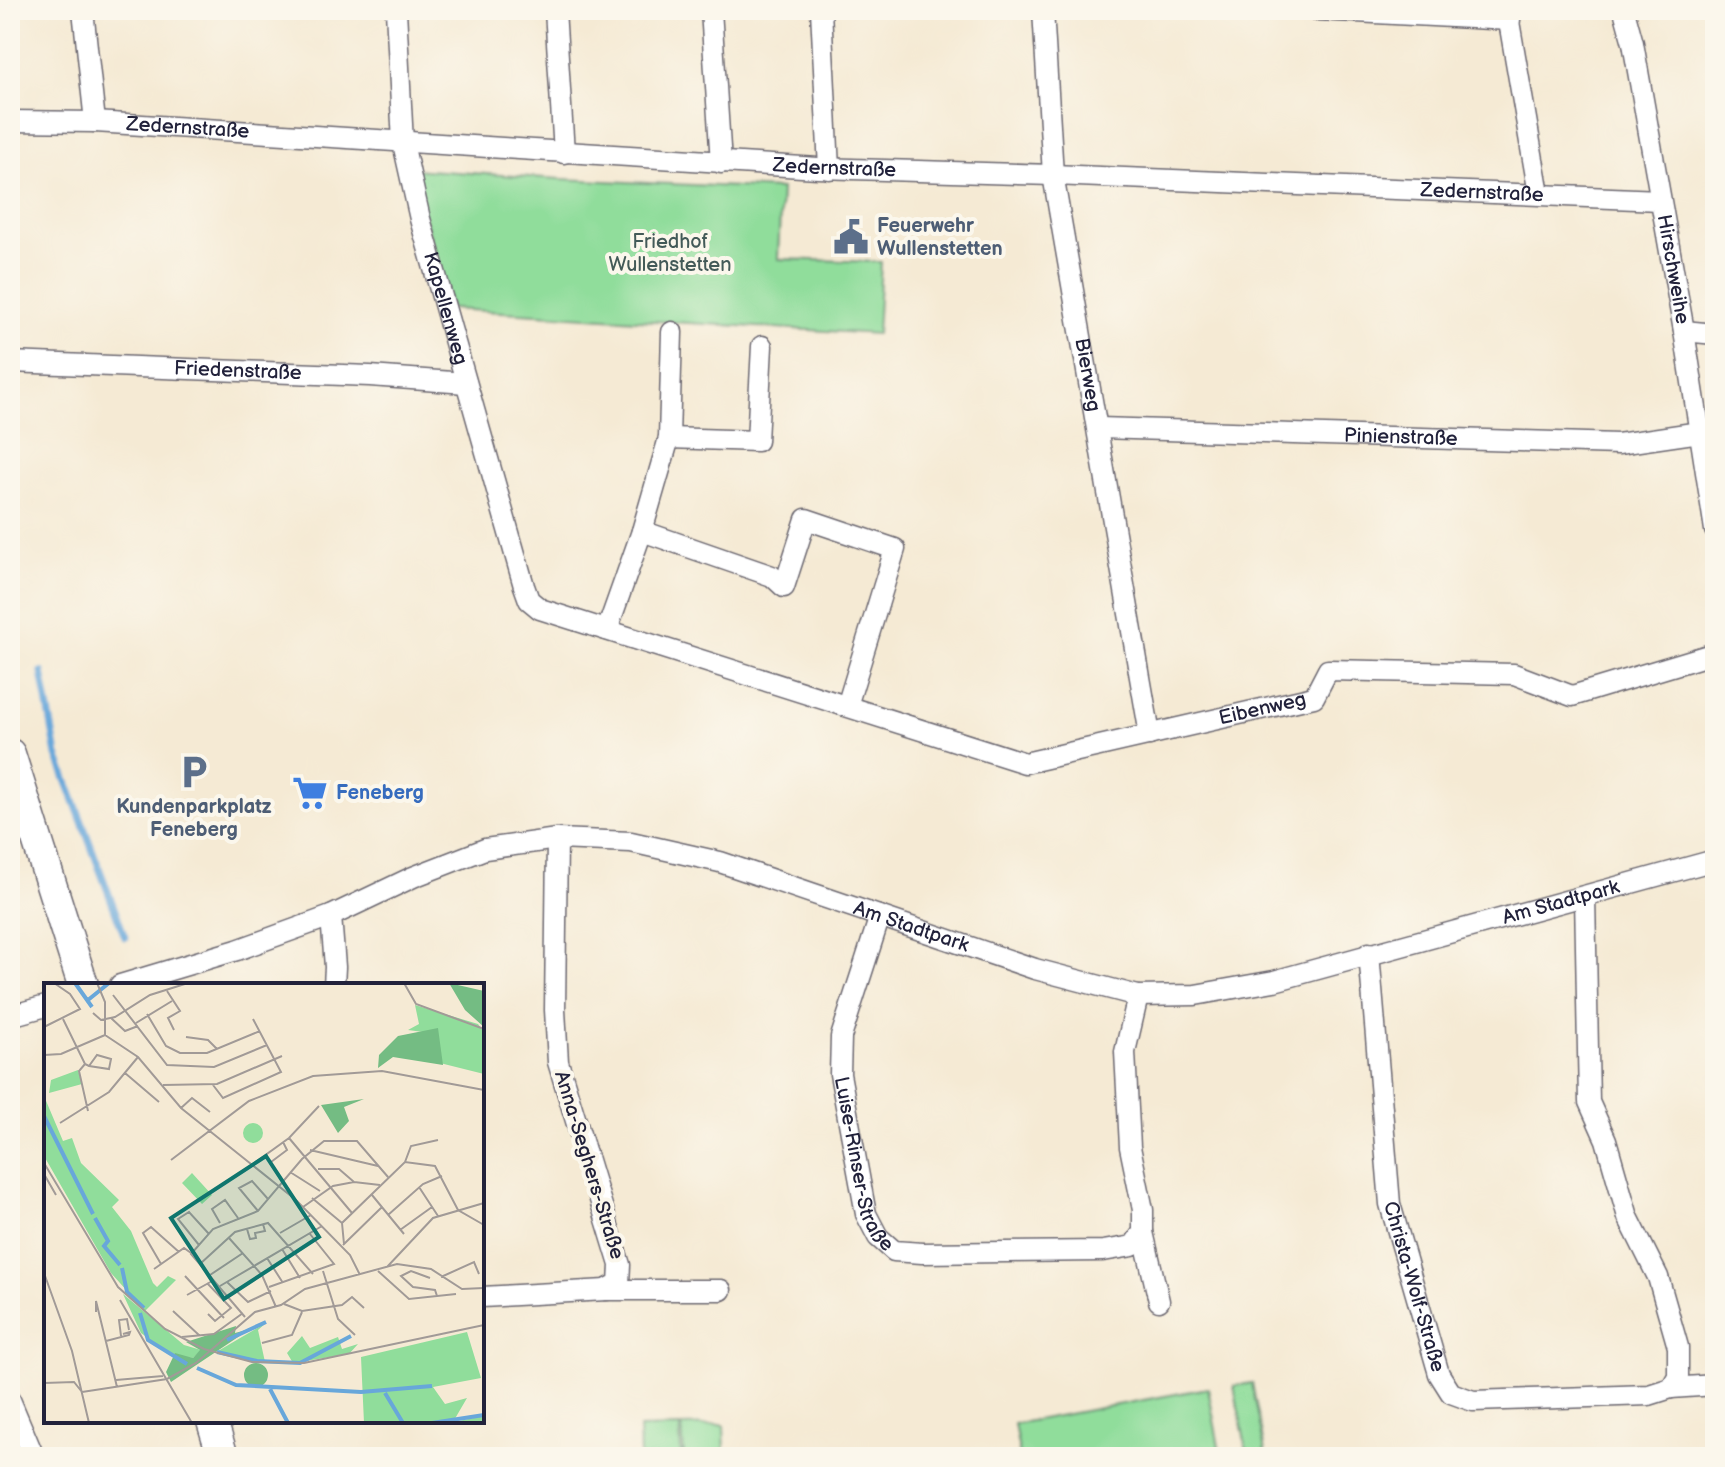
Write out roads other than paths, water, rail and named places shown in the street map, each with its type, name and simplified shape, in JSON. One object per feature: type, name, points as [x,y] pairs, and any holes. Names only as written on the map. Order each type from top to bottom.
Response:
[{"type":"street","points":[[83,10],[95,122]]},
{"type":"street","name":"Kapellenweg","points":[[396,10],[403,143],[420,219],[529,600]]},
{"type":"street","points":[[555,10],[564,153]]},
{"type":"street","points":[[711,10],[721,163]]},
{"type":"street","points":[[821,10],[829,169]]},
{"type":"street","name":"Bierweg","points":[[1043,10],[1053,175],[1150,735]]},
{"type":"street","points":[[1317,10],[1508,15],[1539,194]]},
{"type":"street","name":"Hirschweihe","points":[[1624,10],[1633,43],[1684,331],[1715,530]]},
{"type":"street","name":"Zedernstraße","points":[[10,121],[95,122],[829,169],[1660,200]]},
{"type":"street","points":[[1684,331],[1715,334]]},
{"type":"street","points":[[607,630],[642,531],[669,438],[672,332]]},
{"type":"street","points":[[669,438],[757,441],[762,346]]},
{"type":"street","name":"Friedenstraße","points":[[10,362],[370,376],[466,383]]},
{"type":"street","name":"Pinienstraße","points":[[1099,428],[1618,444],[1700,432]]},
{"type":"street","points":[[642,531],[772,576],[784,587],[806,519],[895,549],[847,706]]},
{"type":"street","name":"Eibenweg","points":[[529,600],[558,617],[1025,763],[1314,697],[1328,670],[1514,674],[1572,696],[1715,653]]},
{"type":"street","points":[[10,754],[82,983]]},
{"type":"street","name":"Am Stadtpark","points":[[127,983],[237,950],[331,916],[413,877],[474,853],[557,839],[631,842],[706,859],[1035,969],[1138,996],[1195,995],[1274,981],[1715,860]]},
{"type":"street","name":"Anna-Seghers-Straße","points":[[557,839],[555,1010],[558,1062],[620,1265],[619,1283],[606,1290]]},
{"type":"street","points":[[1585,896],[1589,1102],[1606,1140],[1628,1217],[1658,1277],[1678,1347],[1678,1376],[1671,1388]]},
{"type":"street","points":[[331,916],[334,983]]},
{"type":"street","name":"Luise-Rinser-Straße","points":[[880,916],[841,1037],[840,1074],[866,1214],[878,1237],[894,1251],[922,1253],[1103,1251],[1133,1246],[1143,1232]]},
{"type":"street","name":"Christa-Wolf-Straße","points":[[1369,953],[1390,1204],[1439,1374],[1451,1393],[1473,1401],[1649,1395],[1671,1388],[1715,1385]]},
{"type":"street","points":[[1138,996],[1125,1052],[1125,1094],[1130,1147],[1143,1210],[1143,1232],[1159,1301]]},
{"type":"street","points":[[10,1016],[44,1007]]},
{"type":"street","name":"Anna-Seghers-Straße","points":[[484,1297],[606,1290],[721,1290]]},
{"type":"street","points":[[10,1400],[34,1457]]},
{"type":"street","points":[[213,1423],[223,1457]]},
{"type":"waterway","points":[[42,672],[57,755],[125,937]]},
{"type":"place","name":"Feuerwehr Wullenstetten","points":[[851,237]]},
{"type":"place","name":"Kundenparkplatz Feneberg","points":[[194,772]]},
{"type":"place","name":"Feneberg","points":[[310,793]]},
{"type":"park label","name":"Friedhof Wullenstetten","points":[[670,254]]}]
